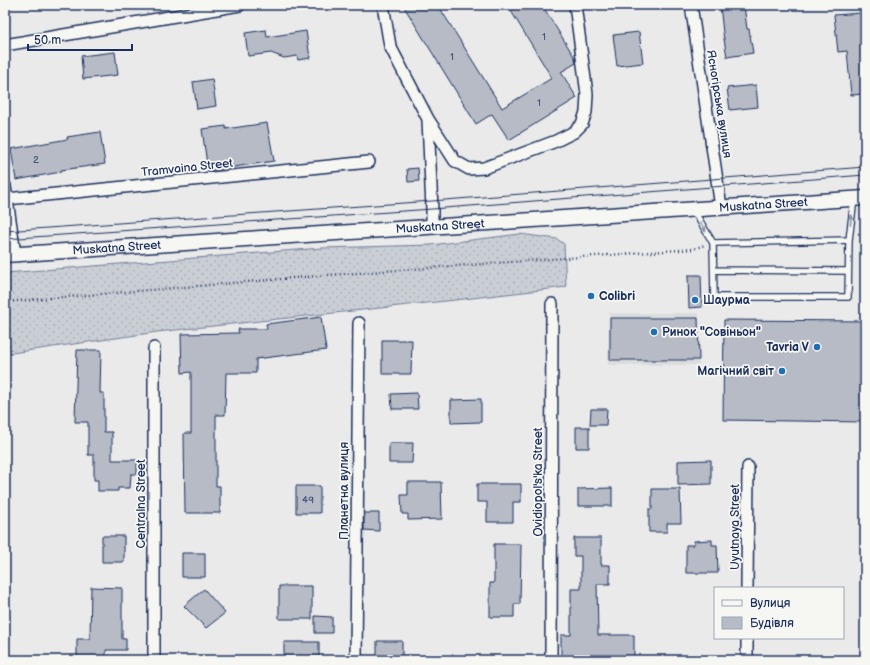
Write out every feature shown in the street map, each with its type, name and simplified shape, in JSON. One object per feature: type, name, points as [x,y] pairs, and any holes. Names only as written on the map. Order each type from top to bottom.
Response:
[{"type":"street","points":[[5,45],[240,5]]},
{"type":"street","points":[[383,5],[390,46],[428,119],[455,161],[469,169],[484,168],[556,141],[574,132],[582,124],[586,112],[587,94],[575,5]]},
{"type":"street","name":"Ясногірська вулиця","points":[[691,5],[721,208]]},
{"type":"street","points":[[428,119],[432,227]]},
{"type":"street","name":"Tramvaina Street","points":[[7,199],[369,162]]},
{"type":"street","points":[[5,186],[10,254]]},
{"type":"street","name":"Muskatna Street","points":[[10,254],[859,199]]},
{"type":"street","name":"Ovidiopol's'ka Street","points":[[551,660],[552,304]]},
{"type":"street","name":"Планетна вулиця","points":[[356,660],[358,323]]},
{"type":"street","name":"Centralna Street","points":[[154,348],[154,660]]},
{"type":"street","name":"Uyutnaya Street","points":[[747,587],[748,467]]},
{"type":"street","points":[[747,639],[747,660]]},
{"type":"lane","points":[[694,210],[713,243],[714,297],[848,297],[849,240],[859,199]]},
{"type":"lane","points":[[713,243],[849,240]]},
{"type":"lane","points":[[714,270],[848,271]]},
{"type":"path","points":[[5,302],[329,275],[693,249],[713,243]]},
{"type":"shaded area","points":[[520,234],[557,239],[564,244],[566,287],[157,332],[5,354],[5,273],[322,248],[431,245]]},
{"type":"shaded area","name":"Ринок \"Совіньон\"","points":[[609,313],[699,313],[699,365],[608,365]]},
{"type":"building","points":[[403,5],[438,5],[502,108],[552,78],[511,11],[521,5],[542,5],[575,58],[576,63],[561,72],[577,98],[509,140],[492,114],[476,124]]},
{"type":"building","points":[[720,5],[744,5],[747,29],[749,29],[753,53],[727,57]]},
{"type":"building","points":[[861,13],[865,49],[865,94],[851,95],[847,51],[838,52],[834,15]]},
{"type":"building","points":[[266,30],[267,37],[306,31],[310,58],[298,60],[297,56],[284,58],[271,53],[248,56],[245,33]]},
{"type":"building","points":[[639,32],[643,63],[617,66],[613,35]]},
{"type":"building","points":[[115,52],[118,75],[83,79],[81,56]]},
{"type":"building","points":[[212,79],[216,106],[197,109],[193,82]]},
{"type":"building","points":[[756,85],[758,107],[730,110],[727,88]]},
{"type":"building","points":[[267,123],[274,161],[208,171],[202,129],[226,126],[226,129]]},
{"type":"building","points":[[100,132],[105,164],[61,170],[61,172],[16,180],[11,149],[68,139],[67,137]]},
{"type":"building","points":[[418,168],[419,181],[408,182],[407,169]]},
{"type":"building","points":[[688,275],[701,275],[702,307],[689,308]]},
{"type":"building","points":[[321,317],[326,350],[256,359],[256,373],[226,373],[225,415],[216,415],[216,486],[220,486],[220,513],[185,513],[184,433],[191,433],[191,372],[182,373],[181,334],[239,333],[238,329],[267,329],[266,324]]},
{"type":"building","name":"Ринок \"Совіньон\"","points":[[610,318],[698,318],[699,360],[610,360]]},
{"type":"building","name":"Магічний світ","points":[[724,320],[865,321],[865,422],[723,420]]},
{"type":"building","points":[[382,340],[412,340],[411,374],[382,374]]},
{"type":"building","points":[[77,350],[101,350],[100,393],[104,393],[104,432],[112,432],[112,460],[137,460],[137,474],[131,474],[130,488],[118,488],[118,491],[98,491],[98,480],[94,480],[94,455],[88,455],[88,422],[75,422]]},
{"type":"building","points":[[417,393],[418,409],[392,409],[391,394]]},
{"type":"building","points":[[481,399],[481,422],[451,423],[451,400]]},
{"type":"building","points":[[591,409],[607,409],[606,425],[590,425]]},
{"type":"building","points":[[576,427],[589,427],[589,448],[576,448]]},
{"type":"building","points":[[389,443],[413,443],[412,463],[389,463]]},
{"type":"building","points":[[711,460],[711,484],[678,485],[678,461]]},
{"type":"building","points":[[408,482],[441,482],[442,519],[408,520],[408,514],[402,514],[401,495],[408,495]]},
{"type":"building","points":[[477,484],[521,484],[521,502],[513,502],[513,522],[487,522],[487,502],[477,502]]},
{"type":"building","points":[[296,486],[320,486],[320,513],[296,513]]},
{"type":"building","points":[[612,488],[612,506],[578,506],[578,489]]},
{"type":"building","points":[[652,489],[680,489],[681,523],[667,523],[667,532],[649,532],[649,509],[652,509]]},
{"type":"building","points":[[364,513],[379,513],[379,531],[364,530]]},
{"type":"building","points":[[102,536],[124,536],[124,562],[102,562]]},
{"type":"building","points":[[574,538],[601,538],[601,565],[610,565],[610,584],[597,584],[598,635],[634,635],[634,660],[561,660],[561,635],[571,635],[571,589],[581,589],[581,556],[574,556]]},
{"type":"building","points":[[712,540],[712,545],[717,545],[718,573],[686,573],[686,545],[694,545],[694,541]]},
{"type":"building","points":[[494,544],[521,544],[520,604],[514,604],[514,617],[490,617],[490,583],[494,583]]},
{"type":"building","points":[[182,553],[205,553],[205,577],[182,577]]},
{"type":"building","points":[[279,586],[312,586],[312,619],[279,619]]},
{"type":"building","points":[[91,587],[122,588],[122,639],[126,639],[126,650],[106,650],[106,660],[77,660],[77,639],[90,639]]},
{"type":"building","points":[[204,589],[225,613],[206,628],[184,606]]},
{"type":"building","points":[[315,616],[332,617],[332,633],[315,633]]},
{"type":"building","points":[[377,641],[402,641],[402,660],[377,660]]},
{"type":"building","points":[[284,642],[319,642],[319,660],[284,660]]},
{"type":"tram line","points":[[5,231],[432,201],[865,167]]},
{"type":"tram line","points":[[5,239],[432,209],[865,175]]},
{"type":"place","name":"Colibri","points":[[591,296]]},
{"type":"place","name":"Шаурма","points":[[695,300]]},
{"type":"place","name":"Ринок \"Совіньон\"","points":[[654,332]]},
{"type":"place","name":"Tavria V","points":[[817,347]]},
{"type":"place","name":"Магічний світ","points":[[782,371]]}]
